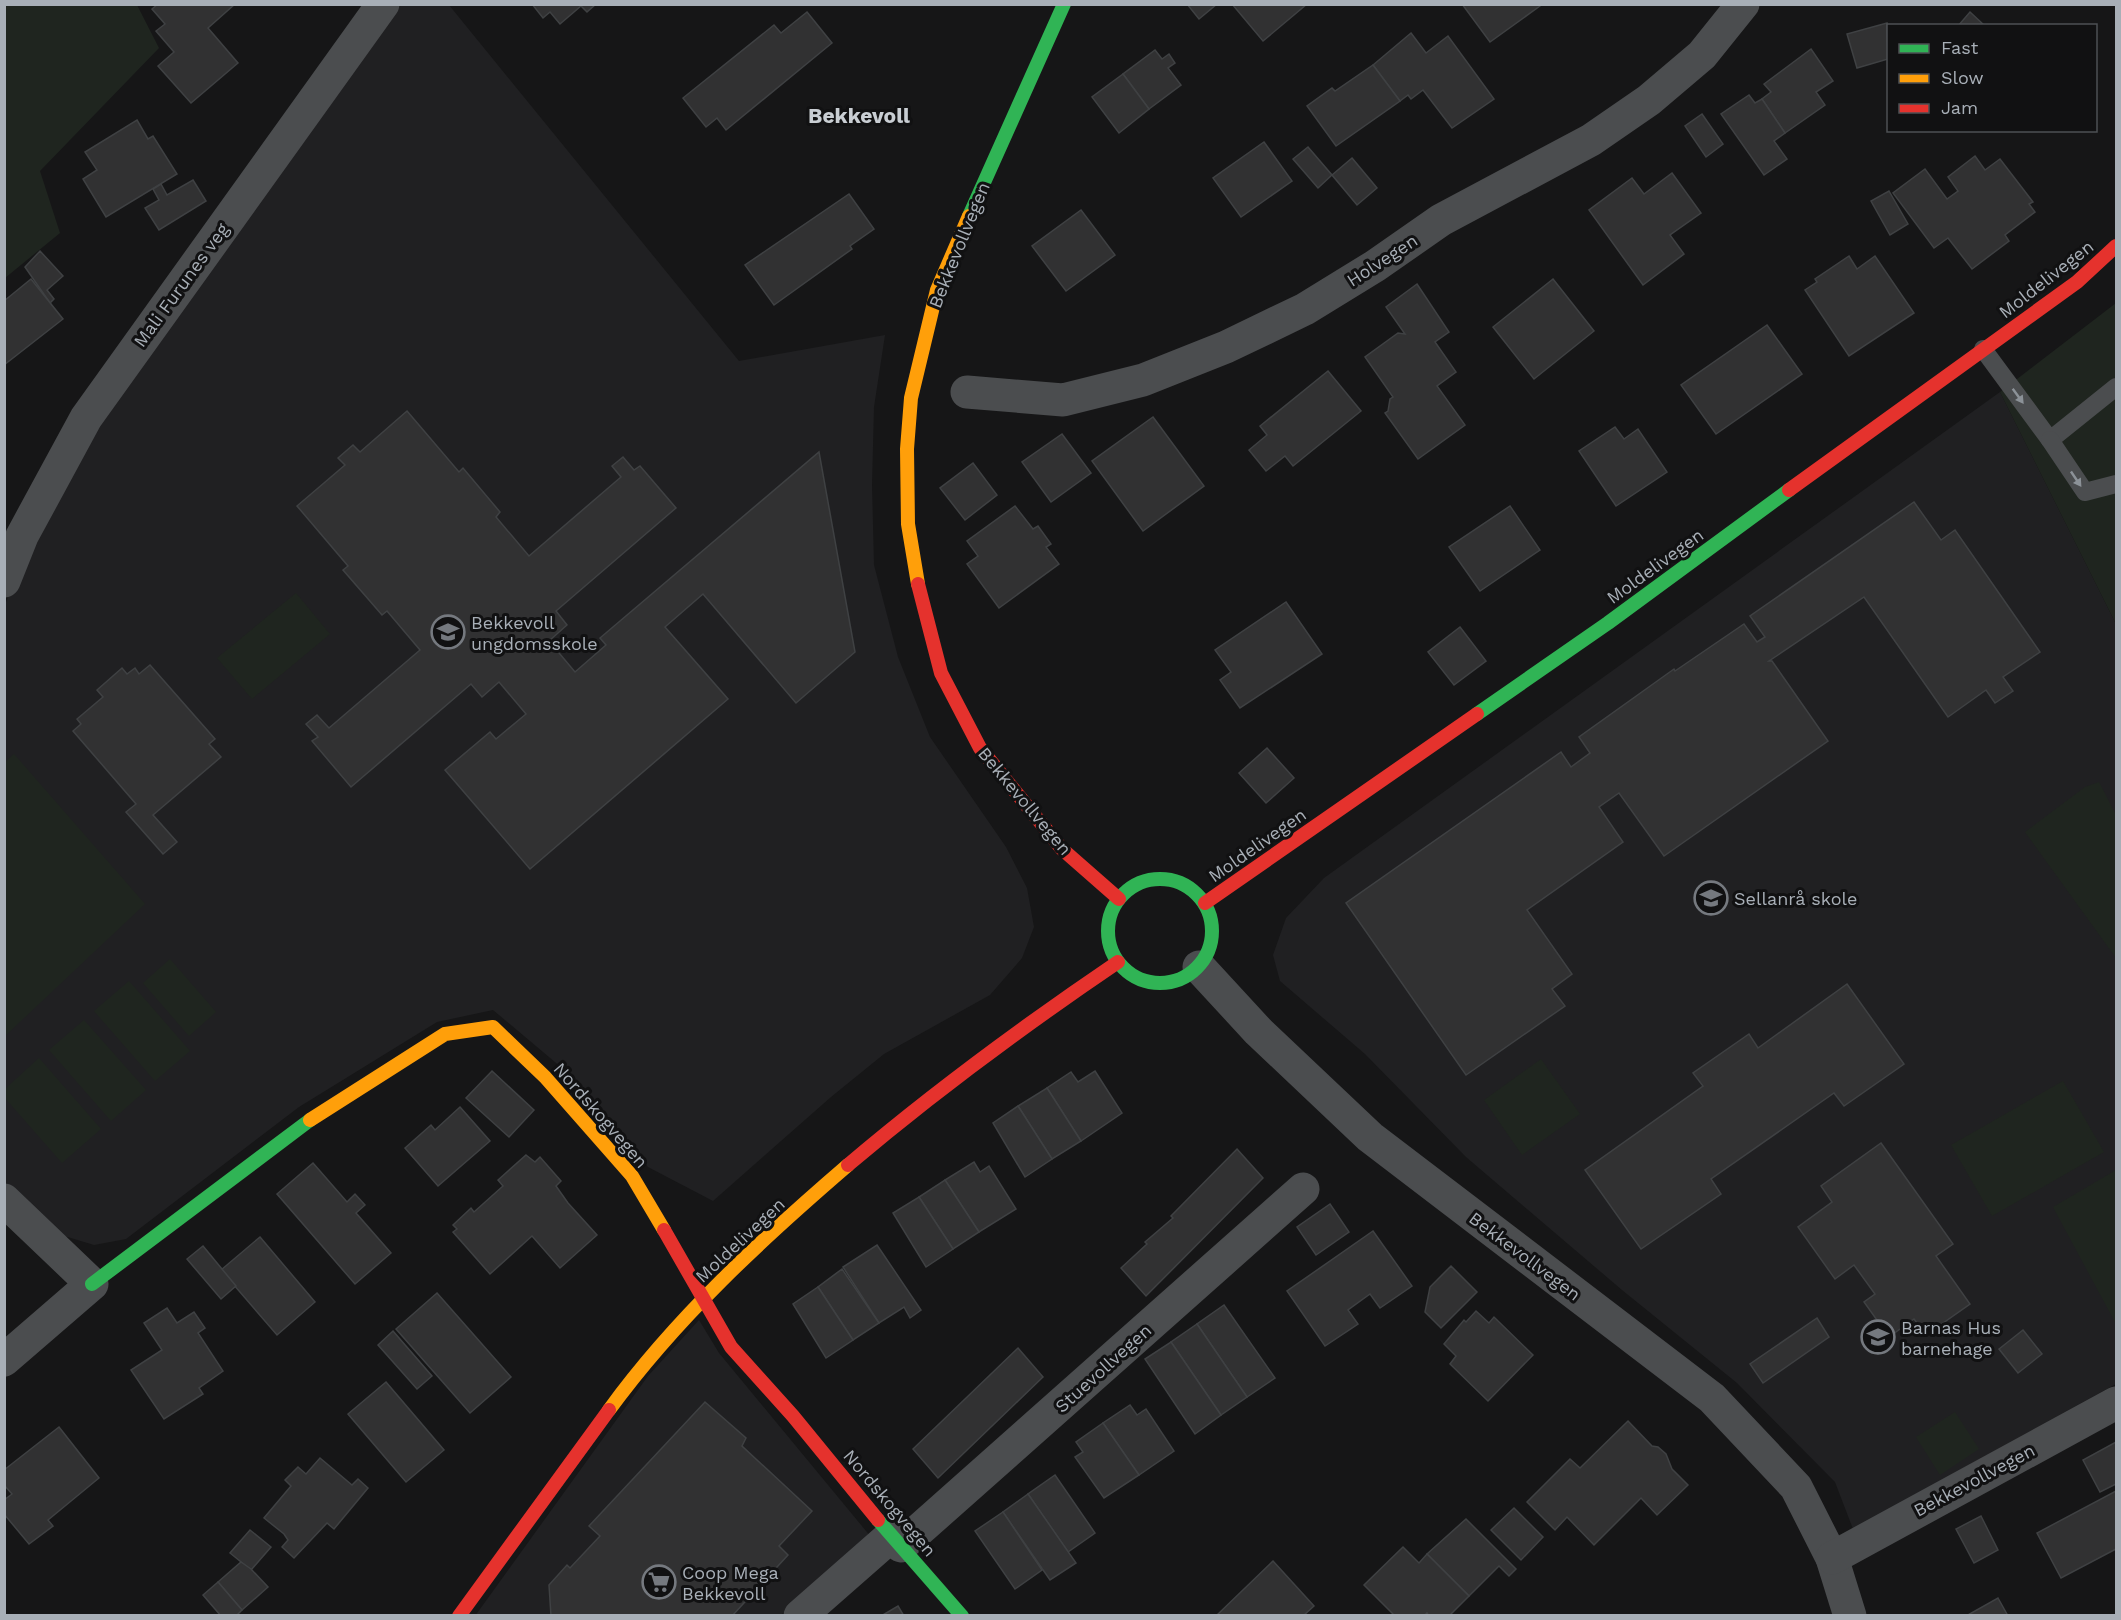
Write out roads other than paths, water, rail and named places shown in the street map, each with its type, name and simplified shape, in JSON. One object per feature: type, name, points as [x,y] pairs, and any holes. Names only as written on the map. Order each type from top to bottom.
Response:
[{"type":"main road","name":"Bekkevollvegen","points":[[1064,4],[1007,126],[938,290],[911,398],[907,449],[908,524],[920,598],[941,673],[980,748],[1062,849],[1119,899]]},
{"type":"main road","name":"Moldelivegen","points":[[1205,903],[1608,623],[2078,282],[2116,246]]},
{"type":"main road","points":[[1153,879],[1173,880],[1191,888],[1205,903],[1213,925],[1211,948],[1199,968],[1180,981],[1157,984],[1135,978],[1118,962],[1110,947],[1108,930],[1111,913],[1119,899],[1134,886],[1153,879]]},
{"type":"main road","name":"Moldelivegen","points":[[459,1616],[631,1380],[705,1297],[838,1174],[900,1121],[1045,1011],[1118,962]]},
{"type":"main road","name":"Nordskogvegen","points":[[92,1284],[308,1121],[337,1102],[445,1034],[493,1027],[545,1077],[632,1176],[705,1297],[731,1347],[793,1416],[896,1541],[962,1616]]},
{"type":"street","name":"Mali Furunes veg","points":[[4,581],[22,536],[86,418],[383,4]]},
{"type":"street","name":"Holvegen","points":[[968,392],[1063,400],[1097,392],[1143,380],[1226,347],[1296,314],[1375,266],[1441,220],[1601,133],[1649,100],[1702,55],[1743,4]]},
{"type":"street","name":"Bekkevollvegen","points":[[1199,968],[1258,1031],[1370,1137],[1712,1398],[1797,1486],[1832,1558],[1850,1616]]},
{"type":"street","name":"Stuevollvegen","points":[[800,1616],[896,1541],[1303,1189]]},
{"type":"street","points":[[4,1200],[92,1284],[4,1360]]},
{"type":"street","name":"Bekkevollvegen","points":[[1832,1558],[2116,1403]]},
{"type":"lane","points":[[1983,349],[2085,492],[2116,484]]},
{"type":"lane","points":[[2050,440],[2116,387]]},
{"type":"place","name":"Bekkevoll ungdomsskole","points":[[448,632]]},
{"type":"place","name":"Sellanrå skole","points":[[1711,898]]},
{"type":"place","name":"Barnas Hus barnehage","points":[[1878,1337]]},
{"type":"place","name":"Coop Mega Bekkevoll","points":[[659,1582]]},
{"type":"district","name":"Bekkevoll","points":[[859,115]]}]
